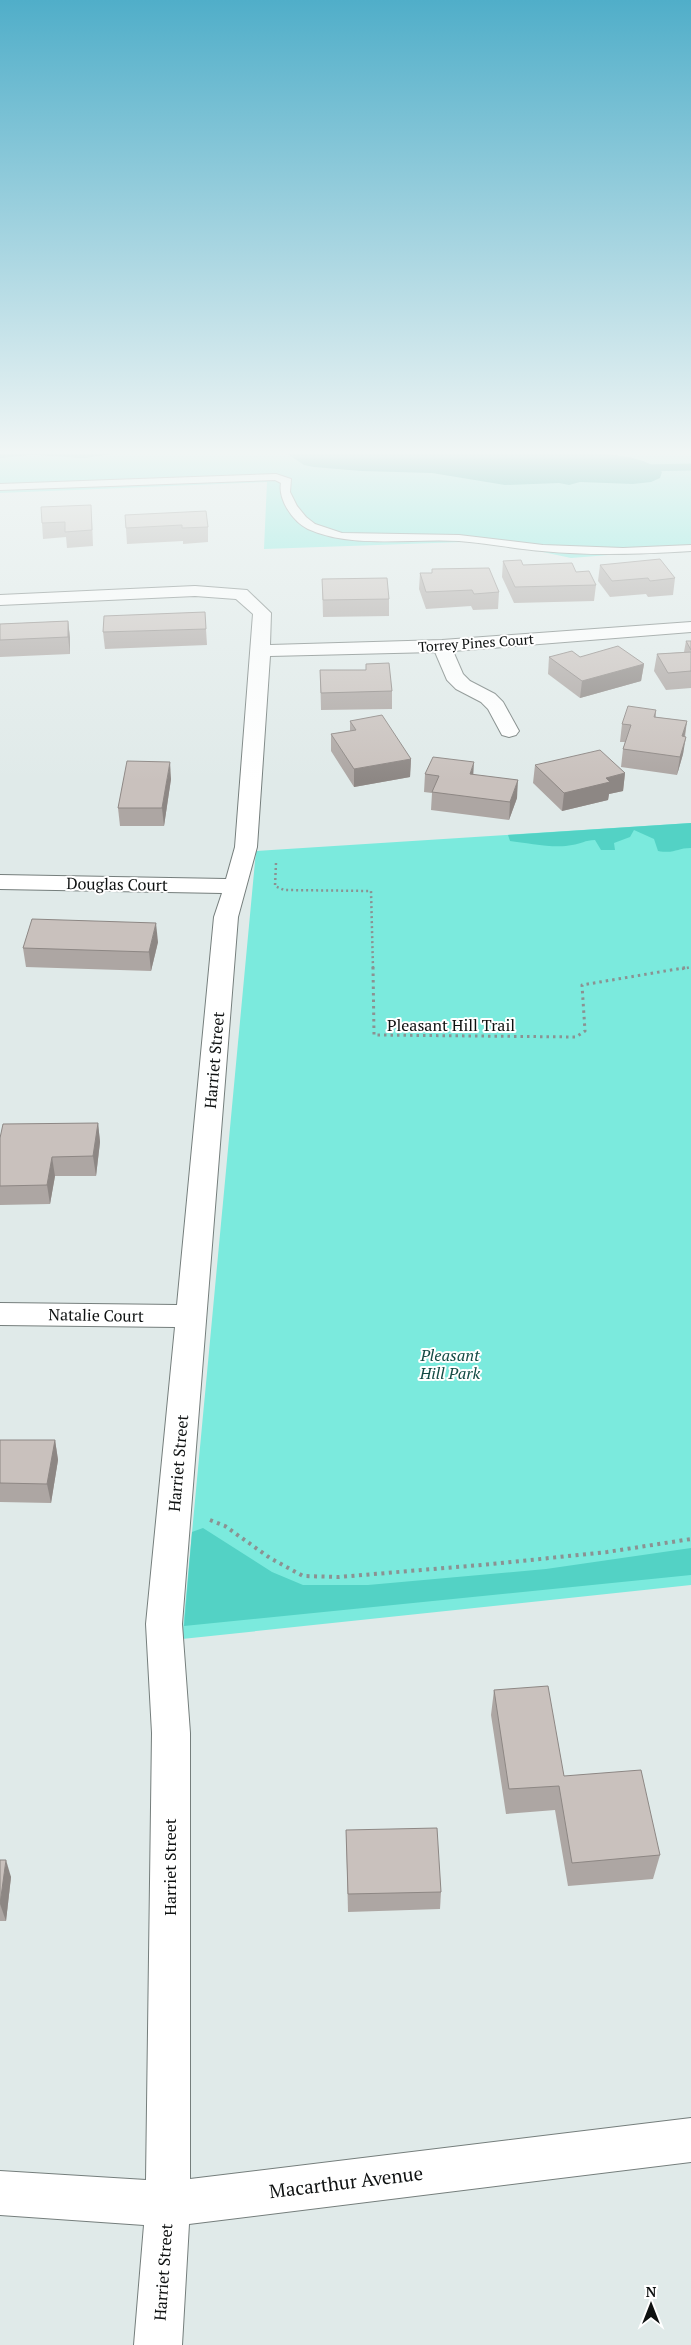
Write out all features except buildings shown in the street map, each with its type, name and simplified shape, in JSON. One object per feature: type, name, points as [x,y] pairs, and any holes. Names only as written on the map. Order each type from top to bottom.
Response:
[{"type":"street","name":"Harriet Street","points":[[0,600],[194,591],[241,594],[262,613],[261,651],[246,846],[226,917],[164,1624],[171,1733],[168,2204],[158,2345]]},
{"type":"street","name":"Torrey Pines Court","points":[[261,651],[442,646],[691,627]]},
{"type":"street","points":[[442,646],[454,676],[463,685],[488,698],[496,706],[509,732]]},
{"type":"street","name":"Douglas Court","points":[[0,882],[235,886]]},
{"type":"street","name":"Natalie Court","points":[[0,1314],[191,1316]]},
{"type":"street","name":"Macarthur Avenue","points":[[0,2193],[168,2204],[691,2140]]},
{"type":"path","name":"Pleasant Hill Trail","points":[[276,861],[275,886],[284,890],[371,891],[374,1035],[576,1037],[585,1031],[582,985],[691,967]]},
{"type":"path","points":[[203,1517],[225,1526],[270,1558],[303,1576],[339,1578],[607,1552],[691,1539]]},
{"type":"green space","name":"Pleasant Hill Park","points":[[691,823],[691,1585],[182,1639],[256,851]]},
{"type":"shaded area","points":[[691,823],[691,848],[669,852],[658,851],[654,839],[634,830],[630,837],[614,843],[615,850],[601,850],[595,840],[565,846],[550,846],[510,841],[508,835]]},
{"type":"shaded area","points":[[203,1528],[272,1572],[303,1585],[368,1585],[546,1569],[691,1548],[691,1575],[184,1626],[192,1532]]}]
